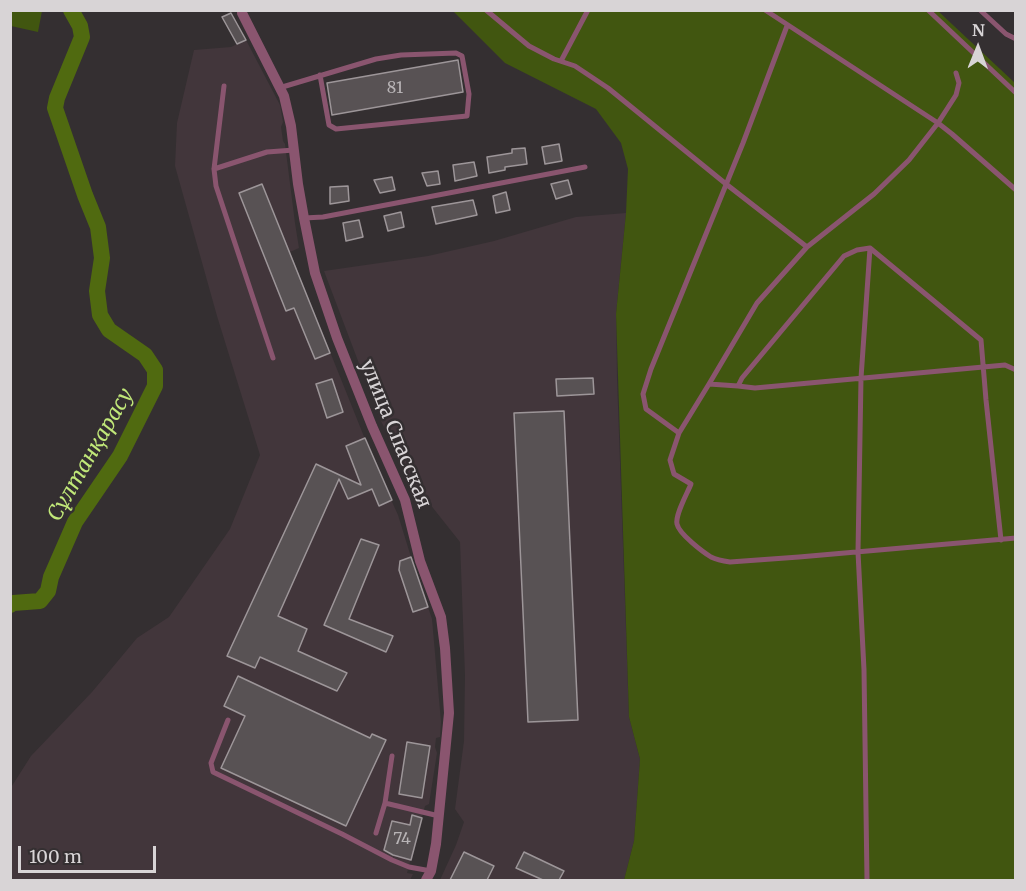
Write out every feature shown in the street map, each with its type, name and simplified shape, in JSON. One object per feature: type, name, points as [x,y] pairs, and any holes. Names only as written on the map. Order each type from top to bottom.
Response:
[{"type":"street","name":"улица Спасская","points":[[242,10],[284,96],[315,273],[337,338],[405,500],[420,561],[441,617],[449,713],[436,843],[428,876]]},
{"type":"lane","points":[[486,10],[529,46],[575,66],[608,88],[807,247]]},
{"type":"lane","points":[[561,61],[588,10]]},
{"type":"lane","points":[[765,10],[938,123],[1016,190]]},
{"type":"lane","points":[[928,10],[1016,93]]},
{"type":"lane","points":[[980,10],[1006,34],[1016,39]]},
{"type":"lane","points":[[679,434],[646,409],[643,394],[788,26]]},
{"type":"lane","points":[[279,87],[376,58],[456,53],[462,57],[468,94],[467,116],[336,129],[329,124],[320,75]]},
{"type":"lane","points":[[956,73],[959,83],[956,95],[938,123],[909,160],[874,194],[807,247],[758,303],[679,434],[670,460],[674,474],[691,484],[677,524],[681,532],[711,557],[730,562],[1016,538]]},
{"type":"lane","points":[[224,86],[214,169],[216,186],[273,358]]},
{"type":"lane","points":[[214,169],[267,152],[294,150]]},
{"type":"lane","points":[[304,218],[323,217],[585,167]]},
{"type":"lane","points":[[738,386],[742,378],[844,256],[857,250],[870,248],[981,340],[1001,540]]},
{"type":"lane","points":[[867,880],[864,670],[858,552],[861,378],[870,248]]},
{"type":"lane","points":[[709,384],[755,388],[1005,365],[1016,370]]},
{"type":"lane","points":[[228,720],[211,764],[213,772],[428,876]]},
{"type":"lane","points":[[376,833],[386,802],[392,756]]},
{"type":"lane","points":[[386,802],[439,816]]},
{"type":"shaded area","points":[[246,40],[280,105],[283,122],[281,127],[299,248],[290,252],[375,464],[398,515],[432,619],[441,722],[440,737],[436,738],[437,753],[429,804],[425,806],[407,873],[413,874],[410,880],[11,880],[10,789],[31,756],[92,692],[137,638],[169,617],[230,529],[260,455],[217,316],[175,166],[177,123],[194,50],[231,47]]},
{"type":"shaded area","points":[[626,213],[616,314],[617,378],[629,717],[640,759],[634,841],[624,880],[440,880],[464,822],[455,809],[464,741],[465,675],[460,542],[410,479],[380,419],[324,271],[428,256],[494,241],[576,217]]},
{"type":"green space","points":[[10,11],[42,11],[38,32],[11,26]]},
{"type":"green space","points":[[453,11],[938,11],[1015,83],[1015,880],[624,880],[634,841],[640,759],[629,717],[616,314],[628,169],[621,143],[596,109],[505,63]]},
{"type":"building","points":[[231,13],[246,40],[237,44],[222,17]]},
{"type":"building","points":[[458,60],[463,92],[332,115],[327,83]]},
{"type":"building","points":[[559,144],[562,161],[545,164],[542,147]]},
{"type":"building","points":[[525,148],[527,164],[505,167],[505,170],[489,173],[487,157],[512,153],[512,149]]},
{"type":"building","points":[[474,162],[477,176],[455,181],[453,165]]},
{"type":"building","points":[[438,171],[440,184],[427,186],[422,173]]},
{"type":"building","points":[[392,177],[395,190],[380,193],[374,180]]},
{"type":"building","points":[[568,180],[572,194],[556,199],[551,184]]},
{"type":"building","points":[[262,184],[330,353],[315,359],[294,308],[286,311],[239,193]]},
{"type":"building","points":[[348,186],[349,201],[330,204],[330,187]]},
{"type":"building","points":[[506,192],[510,210],[496,213],[493,196]]},
{"type":"building","points":[[473,200],[477,215],[436,224],[432,207]]},
{"type":"building","points":[[401,212],[404,227],[388,231],[384,216]]},
{"type":"building","points":[[359,220],[363,237],[346,241],[343,223]]},
{"type":"building","points":[[593,378],[594,394],[557,396],[556,379]]},
{"type":"building","points":[[332,379],[343,412],[327,418],[316,384]]},
{"type":"building","points":[[564,411],[578,720],[528,722],[514,413]]},
{"type":"building","points":[[365,438],[392,500],[379,506],[372,489],[348,499],[339,479],[278,616],[307,629],[298,651],[347,673],[337,691],[260,657],[255,668],[227,656],[316,464],[361,485],[346,446]]},
{"type":"building","points":[[361,539],[379,545],[349,619],[393,636],[386,652],[324,625]]},
{"type":"building","points":[[411,557],[428,607],[413,612],[399,570],[400,561]]},
{"type":"building","points":[[238,676],[370,738],[372,734],[386,740],[346,826],[221,768],[245,716],[224,706]]},
{"type":"building","points":[[407,742],[430,746],[422,798],[399,794]]},
{"type":"building","points":[[412,815],[422,818],[411,860],[384,850],[392,821],[410,825]]},
{"type":"building","points":[[464,852],[494,866],[487,880],[450,880]]},
{"type":"building","points":[[524,852],[564,871],[559,880],[543,880],[516,868]]},
{"type":"waterway","name":"Сұлтанқарасу","points":[[10,605],[40,601],[48,591],[51,577],[75,522],[120,456],[155,386],[155,370],[145,355],[109,330],[100,315],[97,291],[102,258],[98,227],[55,108],[82,37],[80,26],[71,10]]}]
